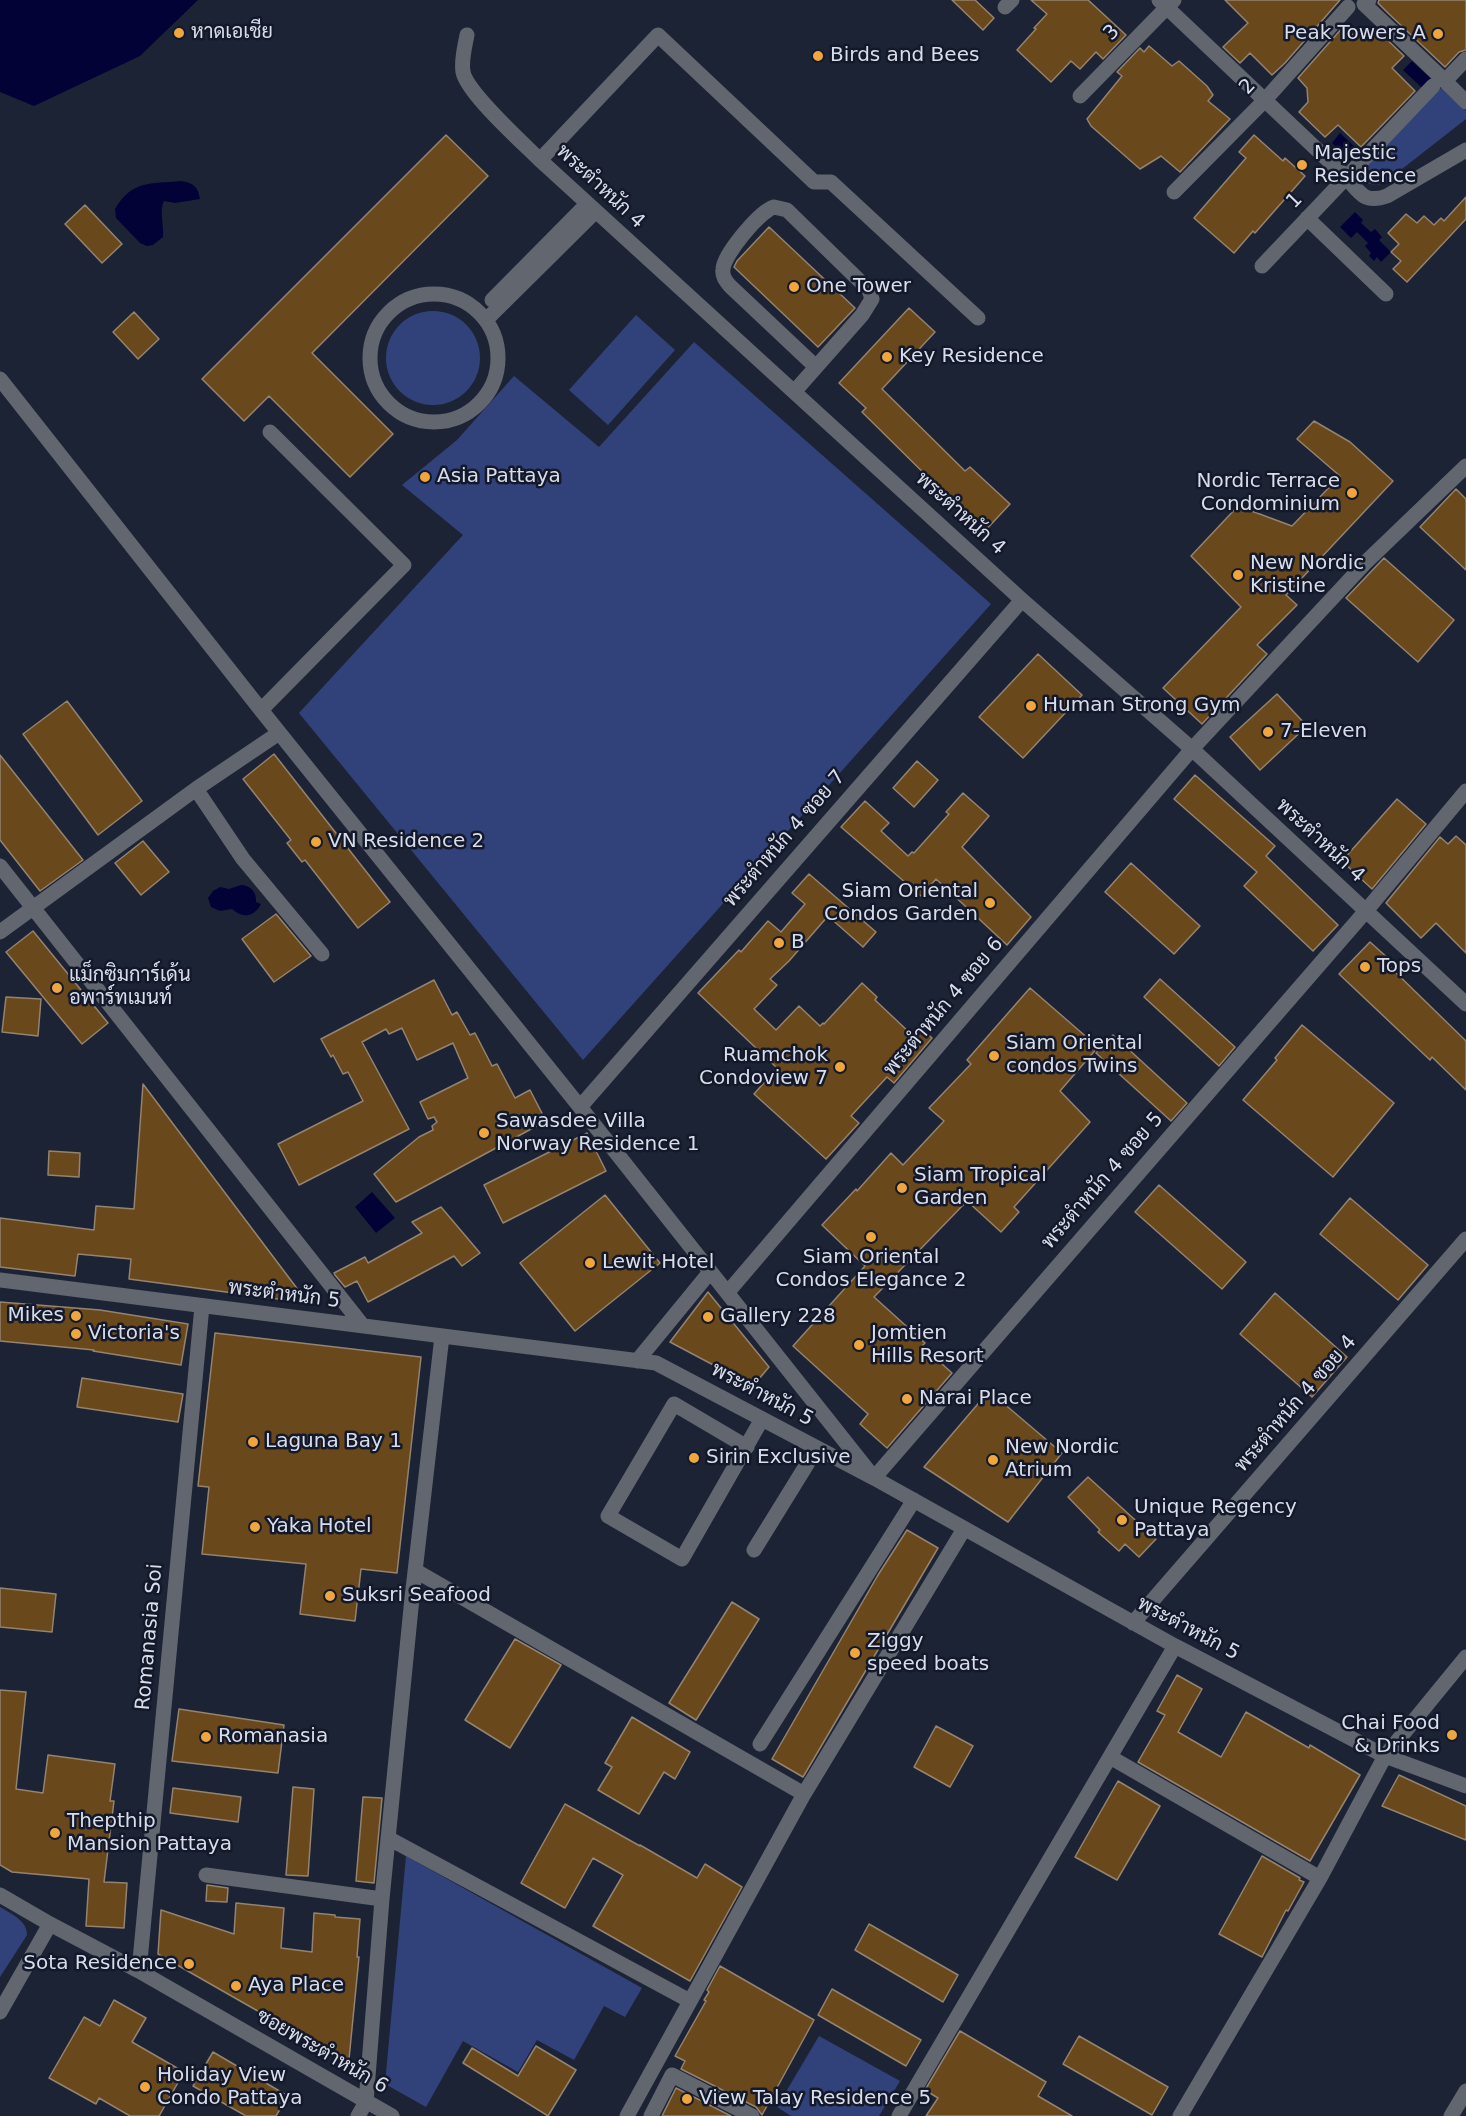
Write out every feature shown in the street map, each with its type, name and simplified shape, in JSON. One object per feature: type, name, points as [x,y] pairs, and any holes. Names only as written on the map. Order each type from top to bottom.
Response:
[{"type":"street","points":[[1369,0],[1364,4],[1439,84],[1466,102]]},
{"type":"street","points":[[1166,3],[1264,101],[1346,177],[1361,195],[1368,199],[1377,199],[1466,150]]},
{"type":"street","name":"3","points":[[1080,96],[1166,3]]},
{"type":"street","name":"2","points":[[1174,192],[1264,101],[1348,7]]},
{"type":"street","name":"พระตำหนัก 4","points":[[467,35],[463,62],[463,73],[467,81],[486,105],[540,160],[1022,600],[1192,749],[1466,1004]]},
{"type":"street","points":[[540,160],[658,35],[814,182],[831,182],[978,318]]},
{"type":"street","name":"1","points":[[1262,266],[1346,177],[1466,59]]},
{"type":"street","points":[[794,392],[816,367],[867,308],[872,299],[871,294],[788,210],[774,207],[762,214],[732,250],[723,266],[723,274],[730,286],[816,367]]},
{"type":"street","points":[[483,316],[591,208]]},
{"type":"street","points":[[1307,218],[1386,294]]},
{"type":"street","points":[[432,294],[456,298],[483,316],[498,350],[496,377],[487,397],[471,413],[441,423],[415,421],[387,404],[372,377],[370,346],[378,325],[393,308],[410,298],[432,294]]},
{"type":"street","points":[[0,378],[261,710],[728,1292],[874,1478]]},
{"type":"street","points":[[261,710],[404,565],[270,432]]},
{"type":"street","name":"พระตำหนัก 4 ซอย 6","points":[[728,1292],[1192,749],[1366,562],[1466,466]]},
{"type":"street","name":"พระตำหนัก 4 ซอย 7","points":[[580,1107],[1022,600]]},
{"type":"street","points":[[0,932],[196,789],[279,732]]},
{"type":"street","points":[[196,789],[243,859],[322,954]]},
{"type":"street","name":"พระตำหนัก 4 ซอย 5","points":[[874,1478],[1365,912],[1466,791]]},
{"type":"street","points":[[0,867],[363,1326]]},
{"type":"street","name":"พระตำหนัก 4 ซอย 4","points":[[1133,1623],[1466,1239]]},
{"type":"street","points":[[636,1361],[710,1272]]},
{"type":"street","name":"พระตำหนัก 5","points":[[0,1280],[656,1364],[874,1478],[1175,1646],[1385,1755],[1466,1786]]},
{"type":"street","name":"Romanasia Soi","points":[[139,1971],[202,1306]]},
{"type":"street","points":[[358,2116],[366,2102],[388,1838],[442,1336]]},
{"type":"street","points":[[747,1447],[674,1404],[608,1516],[682,1559],[747,1447],[762,1419]]},
{"type":"street","points":[[754,1550],[817,1448]]},
{"type":"street","points":[[760,1744],[914,1500]]},
{"type":"street","points":[[627,2116],[804,1794],[964,1529]]},
{"type":"street","points":[[416,1571],[804,1794]]},
{"type":"street","points":[[899,2116],[1175,1646]]},
{"type":"street","points":[[1180,2116],[1320,1878],[1385,1755],[1466,1657]]},
{"type":"street","points":[[1110,1757],[1320,1878]]},
{"type":"street","points":[[388,1838],[690,2001]]},
{"type":"street","points":[[206,1875],[382,1899]]},
{"type":"street","name":"ซอยพระตำหนัก 6","points":[[0,1895],[139,1971],[392,2116]]},
{"type":"street","points":[[0,2012],[50,1924]]},
{"type":"street","points":[[651,2116],[672,2075],[752,2116]]},
{"type":"street","points":[[1451,2116],[1466,2091]]},
{"type":"shaded area","points":[[0,0],[198,0],[140,56],[34,106],[0,92]]},
{"type":"shaded area","points":[[1412,61],[1431,79],[1422,88],[1403,70]]},
{"type":"shaded area","points":[[1442,87],[1466,111],[1466,119],[1384,183],[1369,184],[1356,176]]},
{"type":"shaded area","points":[[1340,133],[1359,151],[1350,161],[1332,143]]},
{"type":"shaded area","points":[[181,181],[194,186],[200,199],[175,203],[164,201],[163,237],[153,245],[147,246],[140,243],[116,218],[115,209],[121,200],[135,188]]},
{"type":"shaded area","points":[[1355,212],[1363,220],[1361,223],[1371,232],[1375,229],[1382,237],[1379,240],[1391,252],[1381,262],[1377,257],[1374,261],[1369,256],[1371,253],[1365,246],[1368,243],[1357,232],[1351,238],[1340,227]]},
{"type":"shaded area","points":[[433,311],[451,315],[466,325],[476,340],[480,358],[476,376],[466,391],[451,401],[433,405],[415,401],[400,391],[390,376],[386,358],[390,340],[400,325],[415,315]]},
{"type":"shaded area","points":[[636,315],[675,350],[608,425],[569,390]]},
{"type":"shaded area","points":[[694,342],[991,604],[583,1060],[299,713],[463,535],[402,485],[457,440],[514,376],[599,447]]},
{"type":"shaded area","points":[[241,885],[252,890],[256,902],[261,904],[255,912],[244,915],[232,909],[220,911],[211,907],[208,898],[213,891],[220,887],[229,889]]},
{"type":"shaded area","points":[[372,1192],[395,1218],[376,1233],[355,1207]]},
{"type":"shaded area","points":[[406,1856],[642,1988],[625,2017],[604,2006],[574,2060],[537,2040],[518,2072],[463,2041],[426,2107],[385,2084]]},
{"type":"shaded area","points":[[0,1907],[21,1921],[27,1935],[0,1977]]},
{"type":"shaded area","points":[[819,2036],[900,2081],[879,2116],[791,2116],[777,2107]]},
{"type":"building","points":[[952,0],[975,0],[994,18],[983,30]]},
{"type":"building","points":[[1031,0],[1088,0],[1126,35],[1103,59],[1096,52],[1080,69],[1071,61],[1051,82],[1017,50],[1047,14]]},
{"type":"building","points":[[1225,0],[1340,0],[1272,75],[1250,53],[1240,63],[1223,47],[1248,23]]},
{"type":"building","name":"Peak Towers A","points":[[1379,0],[1466,0],[1466,50],[1459,52],[1445,67],[1378,3]]},
{"type":"building","points":[[1344,26],[1353,35],[1368,35],[1375,28],[1404,56],[1392,68],[1415,91],[1361,147],[1338,125],[1325,137],[1299,112],[1308,102],[1307,88],[1298,78]]},
{"type":"building","points":[[1149,46],[1172,66],[1179,61],[1207,86],[1213,95],[1208,101],[1230,119],[1180,172],[1161,156],[1140,169],[1091,126],[1087,119],[1122,76],[1117,72],[1140,48],[1144,52]]},
{"type":"building","points":[[446,135],[488,176],[312,353],[393,434],[350,477],[269,396],[244,421],[202,379]]},
{"type":"building","points":[[1254,135],[1283,161],[1285,158],[1305,176],[1255,233],[1253,231],[1234,253],[1194,218],[1246,158],[1239,152]]},
{"type":"building","points":[[1466,197],[1466,219],[1407,282],[1393,269],[1401,261],[1391,252],[1399,244],[1388,233],[1406,214],[1417,223],[1424,216],[1434,225],[1441,218],[1444,221]]},
{"type":"building","points":[[85,205],[122,244],[102,263],[65,224]]},
{"type":"building","name":"One Tower","points":[[769,227],[855,308],[818,347],[734,267]]},
{"type":"building","points":[[909,308],[935,332],[882,389],[965,471],[970,467],[1010,504],[983,533],[943,496],[945,494],[862,412],[866,408],[839,383]]},
{"type":"building","points":[[134,312],[159,339],[138,359],[113,332]]},
{"type":"building","points":[[1314,421],[1350,442],[1393,481],[1286,595],[1297,605],[1257,645],[1267,654],[1202,724],[1163,688],[1241,607],[1191,556],[1238,506],[1292,526],[1340,476],[1297,439]]},
{"type":"building","points":[[1456,489],[1466,499],[1466,570],[1420,527]]},
{"type":"building","points":[[1384,558],[1454,620],[1418,662],[1346,598]]},
{"type":"building","name":"Human Strong Gym","points":[[1038,654],[1082,695],[1023,758],[979,717]]},
{"type":"building","name":"7-Eleven","points":[[1277,694],[1307,726],[1260,770],[1230,737]]},
{"type":"building","points":[[67,701],[142,801],[98,835],[23,734]]},
{"type":"building","name":"VN Residence 2","points":[[274,754],[390,902],[358,928],[305,860],[302,862],[287,843],[291,840],[243,779]]},
{"type":"building","points":[[0,755],[83,860],[40,891],[0,840]]},
{"type":"building","points":[[917,761],[938,780],[914,807],[893,788]]},
{"type":"building","points":[[1195,775],[1275,846],[1266,856],[1338,925],[1313,951],[1244,886],[1257,872],[1174,799]]},
{"type":"building","points":[[963,793],[989,816],[962,847],[1031,917],[1007,945],[936,879],[921,896],[841,827],[865,801],[889,823],[881,831],[908,856],[914,853],[949,814],[946,812]]},
{"type":"building","points":[[1397,799],[1426,824],[1372,889],[1342,861]]},
{"type":"building","points":[[1456,836],[1466,845],[1466,953],[1436,923],[1421,938],[1386,903],[1440,837],[1448,844]]},
{"type":"building","points":[[143,841],[169,872],[141,895],[115,863]]},
{"type":"building","points":[[1131,863],[1200,926],[1174,954],[1105,892]]},
{"type":"building","points":[[809,874],[876,932],[863,947],[828,916],[770,979],[777,985],[754,1009],[776,1030],[799,1006],[820,1026],[862,983],[877,997],[875,1000],[911,1034],[919,1026],[932,1038],[894,1083],[887,1077],[851,1116],[859,1123],[826,1159],[754,1094],[777,1068],[698,993],[739,950],[741,952],[768,921],[781,932],[805,904],[792,893]]},
{"type":"building","points":[[276,914],[311,956],[274,982],[242,939]]},
{"type":"building","name":"แม็กซิมการ์เด้น อพาร์ทเมนท์","points":[[33,931],[108,1023],[82,1044],[6,952]]},
{"type":"building","points":[[1370,942],[1390,960],[1387,964],[1466,1041],[1466,1090],[1432,1057],[1430,1060],[1339,974]]},
{"type":"building","points":[[1160,979],[1235,1047],[1219,1066],[1144,997]]},
{"type":"building","points":[[434,980],[452,1015],[457,1012],[470,1035],[475,1033],[492,1066],[497,1064],[515,1098],[530,1090],[546,1121],[396,1202],[374,1174],[419,1137],[433,1130],[432,1126],[437,1122],[434,1117],[428,1119],[420,1102],[468,1078],[453,1043],[417,1060],[402,1028],[389,1034],[386,1029],[362,1042],[409,1129],[299,1185],[278,1144],[363,1101],[348,1072],[343,1074],[321,1039]]},
{"type":"building","points":[[1030,988],[1098,1047],[1060,1091],[1090,1122],[1014,1207],[1019,1212],[1001,1232],[967,1201],[874,1297],[925,1343],[922,1346],[952,1373],[887,1448],[860,1424],[868,1414],[793,1346],[865,1266],[822,1225],[891,1153],[903,1165],[944,1121],[929,1108],[971,1064],[967,1060]]},
{"type":"building","points":[[6,997],[41,999],[38,1036],[2,1032]]},
{"type":"building","points":[[1302,1025],[1394,1103],[1333,1177],[1243,1100],[1277,1060],[1275,1058]]},
{"type":"building","points":[[1113,1035],[1187,1103],[1171,1121],[1096,1053]]},
{"type":"building","points":[[143,1084],[308,1303],[129,1279],[131,1259],[78,1254],[75,1276],[0,1267],[0,1218],[94,1230],[96,1206],[134,1209]]},
{"type":"building","points":[[587,1133],[606,1171],[503,1223],[484,1185]]},
{"type":"building","points":[[49,1151],[80,1153],[79,1177],[48,1175]]},
{"type":"building","points":[[1159,1185],[1246,1262],[1222,1289],[1135,1212]]},
{"type":"building","name":"Lewit Hotel","points":[[605,1195],[660,1263],[575,1331],[520,1263]]},
{"type":"building","points":[[1350,1198],[1428,1265],[1398,1300],[1320,1234]]},
{"type":"building","points":[[441,1207],[480,1253],[462,1266],[454,1256],[368,1302],[357,1281],[345,1287],[335,1275],[334,1273],[365,1257],[368,1263],[422,1233],[412,1222]]},
{"type":"building","name":"Gallery 228","points":[[708,1292],[769,1367],[753,1386],[670,1342]]},
{"type":"building","points":[[1275,1293],[1347,1357],[1312,1397],[1240,1334]]},
{"type":"building","points":[[0,1302],[100,1310],[188,1324],[181,1365],[94,1350],[0,1341]]},
{"type":"building","points":[[215,1333],[421,1357],[397,1573],[361,1569],[355,1621],[300,1614],[306,1564],[202,1554],[209,1487],[198,1486]]},
{"type":"building","points":[[82,1378],[183,1394],[178,1422],[77,1407]]},
{"type":"building","name":"New Nordic Atrium","points":[[989,1391],[1062,1453],[1008,1522],[924,1467]]},
{"type":"building","points":[[1088,1477],[1156,1539],[1139,1557],[1125,1544],[1119,1551],[1098,1532],[1100,1530],[1068,1497]]},
{"type":"building","name":"Ziggy speed boats","points":[[907,1530],[938,1548],[803,1777],[772,1759],[878,1575]]},
{"type":"building","points":[[0,1588],[56,1594],[52,1632],[0,1627]]},
{"type":"building","points":[[732,1602],[759,1619],[696,1720],[669,1703]]},
{"type":"building","points":[[515,1639],[561,1665],[510,1748],[465,1720]]},
{"type":"building","points":[[1177,1675],[1202,1689],[1178,1732],[1221,1757],[1246,1712],[1309,1748],[1310,1745],[1360,1775],[1310,1861],[1138,1762],[1165,1715],[1157,1711]]},
{"type":"building","points":[[0,1690],[26,1692],[16,1789],[43,1793],[48,1755],[115,1764],[110,1801],[114,1801],[104,1882],[127,1883],[124,1928],[86,1926],[89,1879],[12,1872],[0,1865]]},
{"type":"building","points":[[179,1709],[284,1725],[278,1773],[172,1761]]},
{"type":"building","points":[[632,1717],[690,1752],[675,1779],[664,1772],[639,1814],[598,1790],[612,1767],[605,1763]]},
{"type":"building","points":[[936,1726],[973,1746],[950,1787],[914,1767]]},
{"type":"building","points":[[1399,1775],[1466,1806],[1466,1840],[1382,1806]]},
{"type":"building","points":[[1118,1781],[1160,1806],[1117,1880],[1075,1857]]},
{"type":"building","points":[[293,1787],[314,1789],[308,1876],[286,1875]]},
{"type":"building","points":[[173,1788],[241,1797],[238,1822],[170,1813]]},
{"type":"building","points":[[363,1797],[382,1798],[374,1883],[356,1881]]},
{"type":"building","points":[[565,1804],[697,1878],[705,1864],[742,1887],[690,1981],[593,1926],[623,1875],[593,1858],[565,1908],[521,1883]]},
{"type":"building","points":[[1262,1856],[1304,1882],[1288,1911],[1286,1910],[1262,1957],[1219,1934]]},
{"type":"building","points":[[207,1885],[228,1888],[227,1902],[206,1901]]},
{"type":"building","points":[[236,1903],[284,1908],[281,1948],[312,1952],[314,1913],[360,1919],[357,1957],[359,1957],[349,2059],[270,2018],[158,1954],[161,1910],[234,1934]]},
{"type":"building","points":[[869,1924],[958,1975],[943,2002],[855,1950]]},
{"type":"building","points":[[720,1966],[814,2020],[762,2115],[756,2107],[681,2069],[685,2061],[675,2056],[706,2001],[704,2000],[709,1992],[707,1990]]},
{"type":"building","points":[[832,1989],[921,2040],[906,2066],[818,2015]]},
{"type":"building","points":[[114,2000],[146,2018],[132,2042],[184,2072],[159,2116],[130,2116],[99,2098],[96,2104],[49,2078],[84,2017],[100,2026]]},
{"type":"building","points":[[960,2031],[1046,2082],[1038,2096],[1072,2116],[926,2116],[938,2098],[925,2090]]},
{"type":"building","points":[[1079,2036],[1168,2087],[1152,2115],[1063,2064]]},
{"type":"building","points":[[536,2046],[576,2070],[548,2116],[463,2063],[472,2048],[518,2076]]},
{"type":"building","points":[[213,2052],[288,2096],[276,2116],[246,2116],[193,2086]]},
{"type":"building","name":"View Talay Residence 5","points":[[676,2088],[731,2116],[662,2116]]},
{"type":"place","name":"หาดเอเชีย","points":[[179,33]]},
{"type":"place","name":"Peak Towers A","points":[[1438,34]]},
{"type":"place","name":"Birds and Bees","points":[[818,56]]},
{"type":"place","name":"Majestic Residence","points":[[1302,165]]},
{"type":"place","name":"One Tower","points":[[794,287]]},
{"type":"place","name":"Key Residence","points":[[887,357]]},
{"type":"place","name":"Asia Pattaya","points":[[425,477]]},
{"type":"place","name":"Nordic Terrace Condominium","points":[[1352,493]]},
{"type":"place","name":"New Nordic Kristine","points":[[1238,575]]},
{"type":"place","name":"Human Strong Gym","points":[[1031,706]]},
{"type":"place","name":"7-Eleven","points":[[1268,732]]},
{"type":"place","name":"VN Residence 2","points":[[316,842]]},
{"type":"place","name":"Siam Oriental Condos Garden","points":[[990,903]]},
{"type":"place","name":"B","points":[[779,943]]},
{"type":"place","name":"Tops","points":[[1365,967]]},
{"type":"place","name":"แม็กซิมการ์เด้น อพาร์ทเมนท์","points":[[57,988]]},
{"type":"place","name":"Siam Oriental condos Twins","points":[[994,1056]]},
{"type":"place","name":"Ruamchok Condoview 7","points":[[840,1067]]},
{"type":"place","name":"Sawasdee Villa Norway Residence 1","points":[[484,1133]]},
{"type":"place","name":"Siam Tropical Garden","points":[[902,1188]]},
{"type":"place","name":"Siam Oriental Condos Elegance 2","points":[[871,1237]]},
{"type":"place","name":"Lewit Hotel","points":[[590,1263]]},
{"type":"place","name":"Mikes","points":[[76,1316]]},
{"type":"place","name":"Gallery 228","points":[[708,1317]]},
{"type":"place","name":"Victoria's","points":[[76,1334]]},
{"type":"place","name":"Jomtien Hills Resort","points":[[859,1345]]},
{"type":"place","name":"Narai Place","points":[[907,1399]]},
{"type":"place","name":"Laguna Bay 1","points":[[253,1442]]},
{"type":"place","name":"Sirin Exclusive","points":[[694,1458]]},
{"type":"place","name":"New Nordic Atrium","points":[[993,1460]]},
{"type":"place","name":"Unique Regency Pattaya","points":[[1122,1520]]},
{"type":"place","name":"Yaka Hotel","points":[[255,1527]]},
{"type":"place","name":"Suksri Seafood","points":[[330,1596]]},
{"type":"place","name":"Ziggy speed boats","points":[[855,1653]]},
{"type":"place","name":"Chai Food & Drinks","points":[[1452,1735]]},
{"type":"place","name":"Romanasia","points":[[206,1737]]},
{"type":"place","name":"Thepthip Mansion Pattaya","points":[[55,1833]]},
{"type":"place","name":"Sota Residence","points":[[189,1964]]},
{"type":"place","name":"Aya Place","points":[[236,1986]]},
{"type":"place","name":"Holiday View Condo Pattaya","points":[[145,2087]]},
{"type":"place","name":"View Talay Residence 5","points":[[687,2099]]}]
